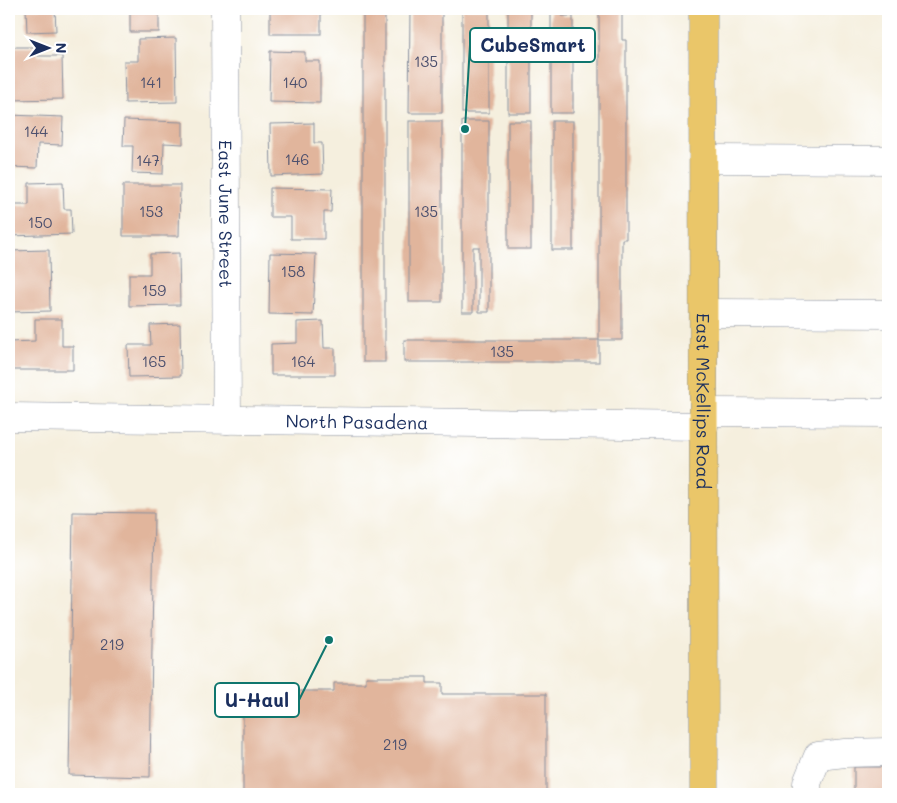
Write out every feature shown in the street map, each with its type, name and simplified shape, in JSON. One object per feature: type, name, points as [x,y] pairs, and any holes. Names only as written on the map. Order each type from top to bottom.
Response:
[{"type":"main road","name":"East McKellips Road","points":[[703,9],[704,794]]},
{"type":"street","name":"East June Street","points":[[225,9],[227,420]]},
{"type":"street","points":[[704,160],[888,160]]},
{"type":"street","points":[[704,313],[888,314]]},
{"type":"street","name":"North Pasadena","points":[[9,417],[227,420],[704,419],[888,413]]},
{"type":"street","points":[[807,794],[807,784],[818,756],[888,752]]},
{"type":"building","points":[[26,9],[55,9],[56,31],[27,32]]},
{"type":"building","points":[[130,9],[159,9],[159,32],[130,32]]},
{"type":"building","points":[[270,9],[321,9],[321,34],[270,34]]},
{"type":"building","points":[[363,9],[385,9],[385,362],[363,362]]},
{"type":"building","points":[[410,9],[442,9],[442,113],[409,113]]},
{"type":"building","points":[[462,9],[489,9],[489,113],[462,113]]},
{"type":"building","points":[[508,9],[531,9],[531,113],[508,113]]},
{"type":"building","points":[[551,9],[562,9],[562,16],[573,16],[573,113],[551,113]]},
{"type":"building","points":[[599,9],[622,9],[622,40],[626,40],[626,239],[622,239],[622,340],[599,340]]},
{"type":"building","points":[[176,38],[177,102],[125,103],[124,61],[138,61],[138,39]]},
{"type":"building","points":[[9,47],[37,47],[38,56],[62,56],[63,99],[9,100]]},
{"type":"building","points":[[270,51],[305,52],[305,61],[320,61],[320,103],[269,102]]},
{"type":"building","points":[[9,115],[63,117],[62,145],[38,144],[37,168],[9,167]]},
{"type":"building","points":[[124,120],[183,122],[183,144],[164,143],[163,174],[132,173],[133,146],[123,146]]},
{"type":"building","points":[[409,121],[442,121],[442,302],[409,302]]},
{"type":"building","points":[[462,121],[489,121],[489,312],[479,312],[479,247],[473,247],[473,312],[462,312]]},
{"type":"building","points":[[508,121],[531,121],[531,249],[508,249]]},
{"type":"building","points":[[552,121],[573,121],[573,250],[552,250]]},
{"type":"building","points":[[314,123],[314,143],[322,143],[323,174],[271,176],[270,124]]},
{"type":"building","points":[[63,182],[64,209],[71,209],[72,234],[9,236],[9,205],[29,205],[29,183]]},
{"type":"building","points":[[123,185],[180,185],[179,236],[123,236]]},
{"type":"building","points":[[270,188],[332,189],[331,212],[324,212],[324,239],[291,239],[291,217],[270,217]]},
{"type":"building","points":[[49,250],[50,311],[9,312],[9,251]]},
{"type":"building","points":[[179,253],[180,305],[129,306],[129,274],[150,274],[150,254]]},
{"type":"building","points":[[270,253],[316,254],[313,315],[269,314]]},
{"type":"building","points":[[35,319],[62,319],[62,346],[73,346],[73,370],[9,370],[9,342],[35,341]]},
{"type":"building","points":[[323,321],[324,348],[335,348],[335,375],[271,375],[271,344],[297,343],[297,322]]},
{"type":"building","points":[[180,324],[181,376],[129,377],[128,345],[151,345],[150,325]]},
{"type":"building","points":[[404,340],[599,340],[599,362],[404,362]]},
{"type":"building","points":[[73,512],[154,513],[150,777],[69,775]]},
{"type":"building","points":[[366,677],[427,677],[427,683],[442,683],[442,694],[546,694],[546,794],[243,794],[243,691],[334,691],[334,683],[366,683]]},
{"type":"building","points":[[854,767],[888,767],[888,794],[854,794]]},
{"type":"place","name":"CubeSmart","points":[[465,129]]},
{"type":"place","name":"U-Haul","points":[[329,640]]}]
